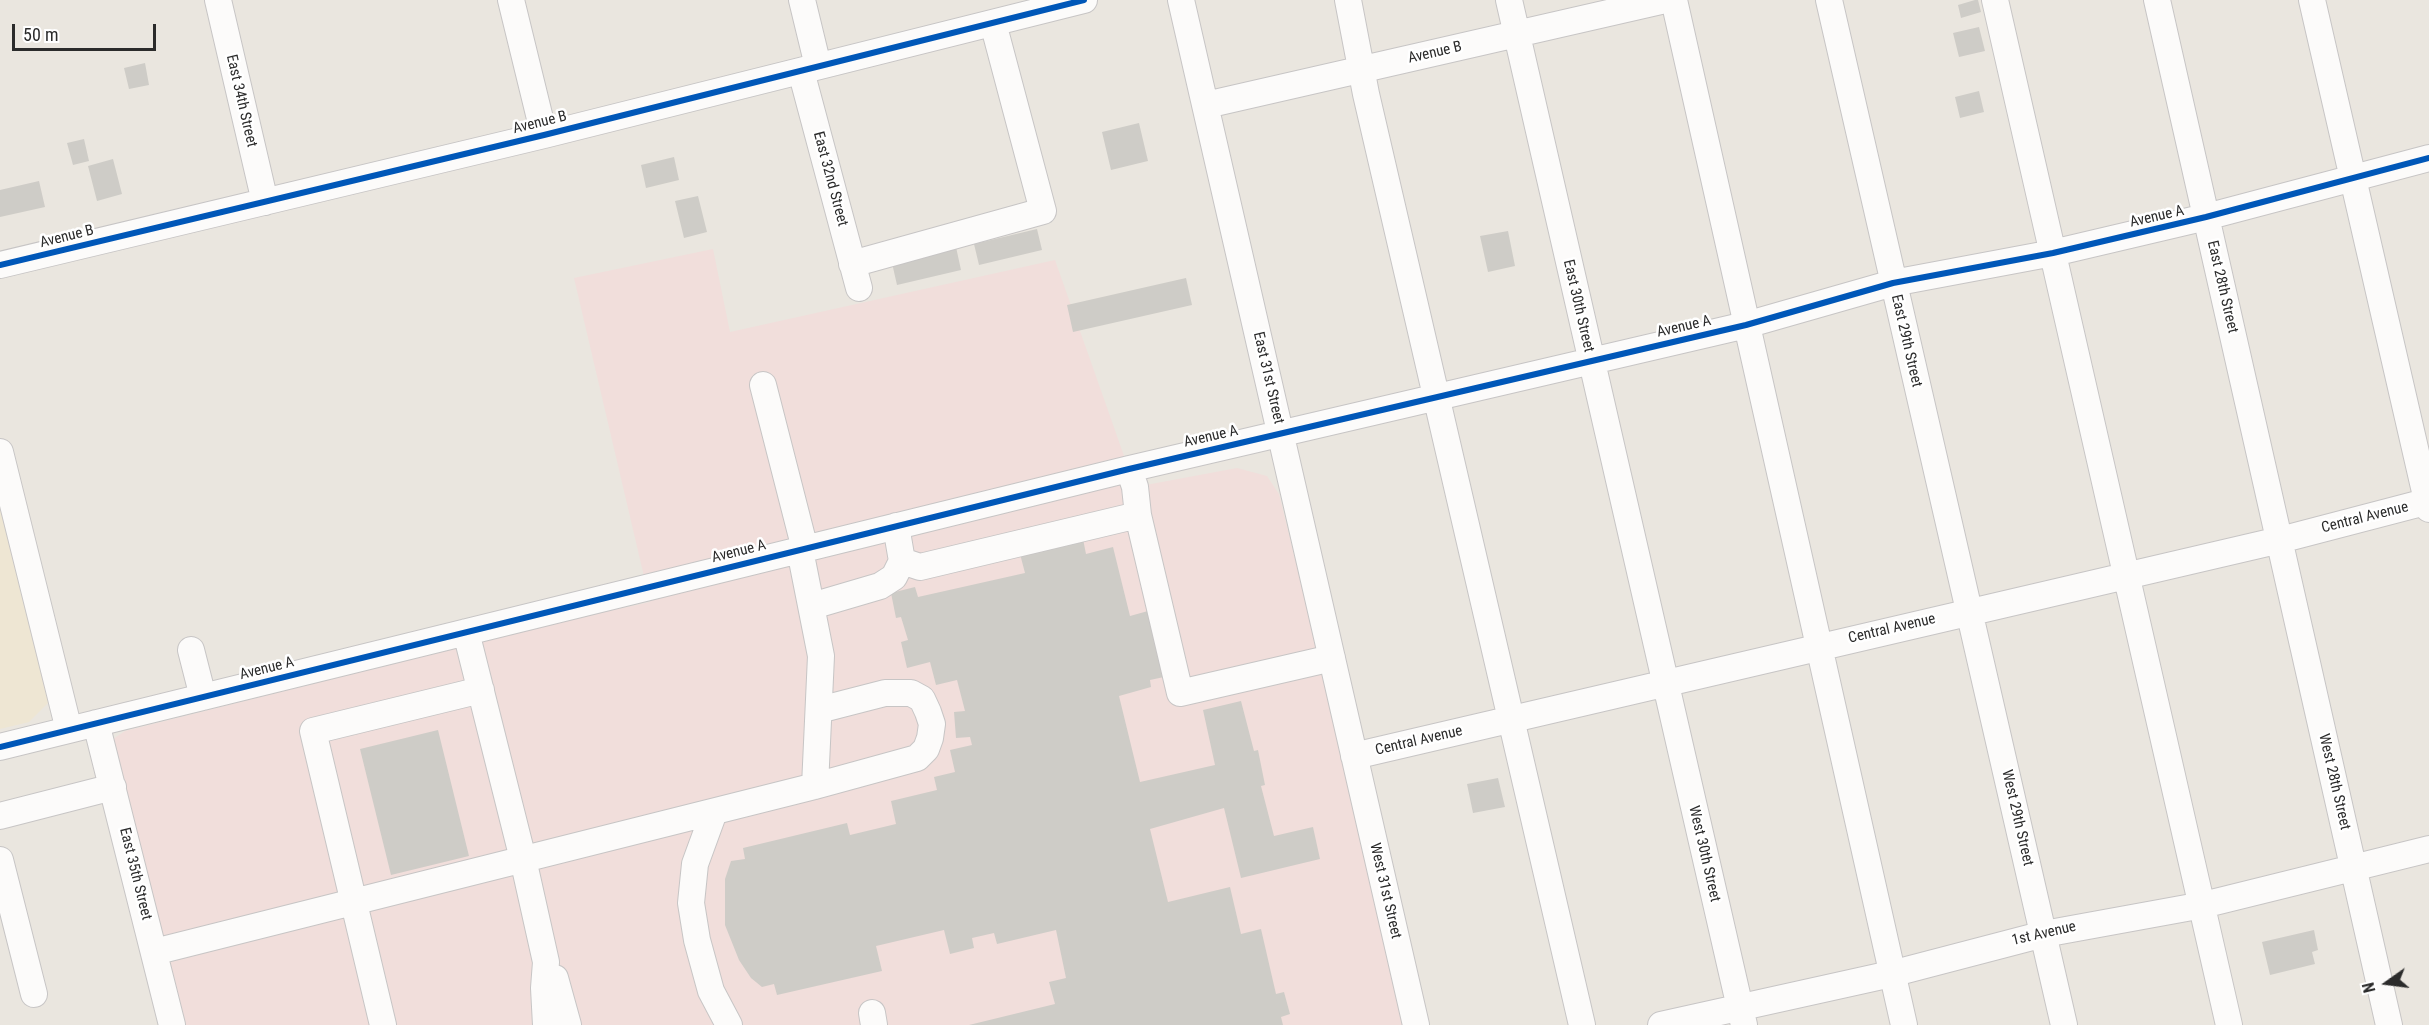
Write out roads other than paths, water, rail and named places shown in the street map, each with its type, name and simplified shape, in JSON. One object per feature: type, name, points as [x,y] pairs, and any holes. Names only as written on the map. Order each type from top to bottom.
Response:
[{"type":"street","name":"East 34th Street","points":[[218,0],[265,202]]},
{"type":"street","points":[[511,0],[544,135]]},
{"type":"street","name":"East 32nd Street","points":[[802,0],[810,69],[855,276],[1043,211],[993,23]]},
{"type":"street","name":"Avenue B","points":[[0,265],[544,135],[1084,0]]},
{"type":"street","name":"East 31st Street","points":[[1181,0],[1354,756]]},
{"type":"street","points":[[1348,0],[1582,1025]]},
{"type":"street","name":"East 30th Street","points":[[1509,0],[1664,682]]},
{"type":"street","name":"Avenue B","points":[[1206,105],[1665,0]]},
{"type":"street","points":[[1674,0],[1904,1025]]},
{"type":"street","name":"East 29th Street","points":[[1829,0],[1969,611]]},
{"type":"street","points":[[1995,0],[2229,1025]]},
{"type":"street","name":"East 28th Street","points":[[2157,0],[2280,540]]},
{"type":"street","points":[[2312,0],[2428,504]]},
{"type":"street","name":"Avenue A","points":[[0,747],[1129,469],[1746,325],[1893,283],[2053,253],[2206,217],[2429,158]]},
{"type":"street","points":[[763,385],[802,549],[821,656],[815,786]]},
{"type":"street","points":[[0,452],[69,730]]},
{"type":"street","points":[[1129,469],[1135,487],[1138,515],[1180,693],[1332,658]]},
{"type":"street","name":"Central Avenue","points":[[1354,756],[2428,504]]},
{"type":"street","points":[[902,561],[920,567],[1138,515]]},
{"type":"street","points":[[812,606],[880,586],[894,577],[902,561],[896,526]]},
{"type":"street","name":"West 28th Street","points":[[2280,540],[2389,1025]]},
{"type":"street","name":"West 29th Street","points":[[1969,611],[2064,1025]]},
{"type":"street","points":[[466,632],[523,859],[546,962],[544,988],[546,1025]]},
{"type":"street","points":[[191,650],[203,697]]},
{"type":"street","name":"West 30th Street","points":[[1664,682],[1742,1016]]},
{"type":"street","points":[[383,1025],[312,731],[481,690]]},
{"type":"street","points":[[154,952],[714,812],[917,758],[926,749],[930,738],[932,724],[922,699],[911,693],[885,693],[819,710]]},
{"type":"street","name":"East 35th Street","points":[[96,723],[172,1025]]},
{"type":"street","name":"West 31st Street","points":[[1354,756],[1416,1025]]},
{"type":"street","points":[[0,816],[113,787]]},
{"type":"street","points":[[714,812],[695,864],[691,903],[697,940],[711,991],[729,1025]]},
{"type":"street","name":"1st Avenue","points":[[1661,1025],[1742,1016],[2044,934],[2203,905],[2429,849]]},
{"type":"street","points":[[0,860],[34,994]]},
{"type":"street","points":[[546,962],[554,974],[568,1025]]}]
